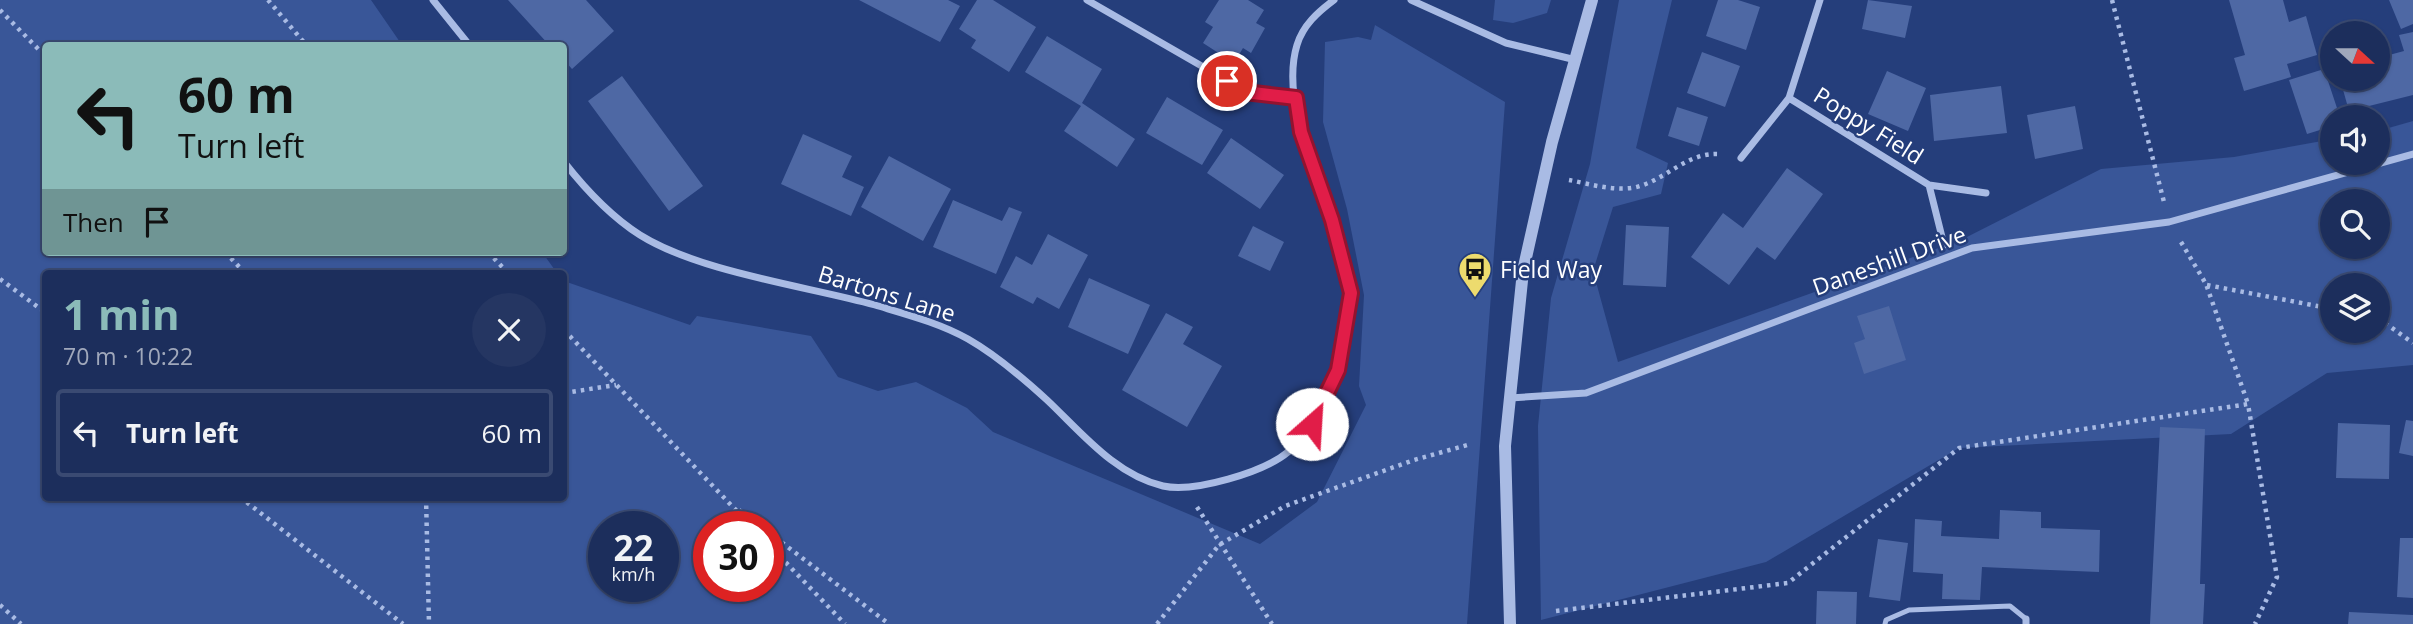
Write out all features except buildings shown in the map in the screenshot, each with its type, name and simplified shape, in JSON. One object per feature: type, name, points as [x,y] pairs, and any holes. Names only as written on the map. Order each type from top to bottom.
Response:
[{"type":"street","points":[[433,0],[467,42]]},
{"type":"street","points":[[1087,0],[1245,92],[1296,98]]},
{"type":"street","points":[[1186,488],[1268,467],[1291,450],[1312,424],[1338,370],[1351,293],[1332,220],[1301,132],[1293,62],[1301,36],[1320,11],[1334,0]]},
{"type":"street","points":[[1411,0],[1506,43],[1576,60]]},
{"type":"street","points":[[1510,624],[1505,528],[1509,398],[1523,271],[1552,142],[1592,0]]},
{"type":"street","name":"Poppy Field","points":[[1741,158],[1789,98],[1820,0]]},
{"type":"street","name":"Poppy Field","points":[[1789,98],[1929,185],[1986,193]]},
{"type":"street","name":"Daneshill Drive","points":[[1509,398],[1586,393],[1972,248],[2169,222],[2413,154]]},
{"type":"street","name":"Bartons Lane","points":[[567,166],[587,192],[618,219],[668,250],[716,266],[910,315],[967,338],[1047,400],[1089,443],[1138,477],[1163,486],[1186,488]]},
{"type":"street","name":"Poppy Field","points":[[1929,185],[1944,245]]},
{"type":"lane","points":[[1885,624],[1886,620],[1909,610],[2010,606],[2026,622]]},
{"type":"path","points":[[268,0],[304,42]]},
{"type":"path","points":[[2112,0],[2131,64],[2169,222],[2207,284],[2248,404],[2277,577],[2255,624]]},
{"type":"path","points":[[0,10],[42,53]]},
{"type":"path","points":[[1569,180],[1605,187],[1639,187],[1696,156],[1717,153],[1741,158]]},
{"type":"path","points":[[229,256],[241,270]]},
{"type":"path","points":[[492,256],[505,270]]},
{"type":"path","points":[[0,279],[42,310]]},
{"type":"path","points":[[2207,284],[2320,306]]},
{"type":"path","points":[[2390,327],[2413,343]]},
{"type":"path","points":[[567,334],[737,511]]},
{"type":"path","points":[[567,393],[616,385]]},
{"type":"path","points":[[1556,611],[1788,583],[1959,448],[2248,404]]},
{"type":"path","points":[[1157,624],[1219,545],[1285,506],[1414,460],[1471,444]]},
{"type":"path","points":[[1186,488],[1219,545],[1272,624]]},
{"type":"path","points":[[245,501],[403,624]]},
{"type":"path","points":[[426,501],[429,624]]},
{"type":"path","points":[[727,501],[740,511]]},
{"type":"path","points":[[784,544],[889,624]]},
{"type":"path","points":[[784,561],[845,624]]},
{"type":"path","points":[[0,605],[21,624]]},
{"type":"shaded area","points":[[0,0],[371,0],[400,42],[42,42],[42,256],[545,256],[555,270],[42,270],[42,501],[567,501],[567,282],[690,325],[697,316],[811,336],[838,377],[878,391],[916,382],[967,408],[993,432],[1260,544],[1317,502],[1366,405],[1359,386],[1364,295],[1347,209],[1323,122],[1325,42],[1358,37],[1371,40],[1375,25],[1505,102],[1467,624],[0,624]]},
{"type":"shaded area","points":[[1495,0],[1551,0],[1547,13],[1513,23],[1493,20]]},
{"type":"shaded area","points":[[1619,0],[1672,0],[1636,148],[1668,163],[1661,194],[1613,207],[1593,271],[1618,362],[1961,240],[2101,169],[2234,157],[2320,141],[2320,175],[2390,175],[2390,128],[2413,121],[2413,365],[2327,373],[2231,434],[1959,448],[1766,562],[1541,620],[1538,426],[1551,298],[1590,164]]},
{"type":"place","name":"Field Way","points":[[1475,299]]},
{"type":"route","points":[[1227,81],[1245,92],[1296,98],[1301,132],[1332,220],[1351,293],[1338,370],[1312,424]]}]
